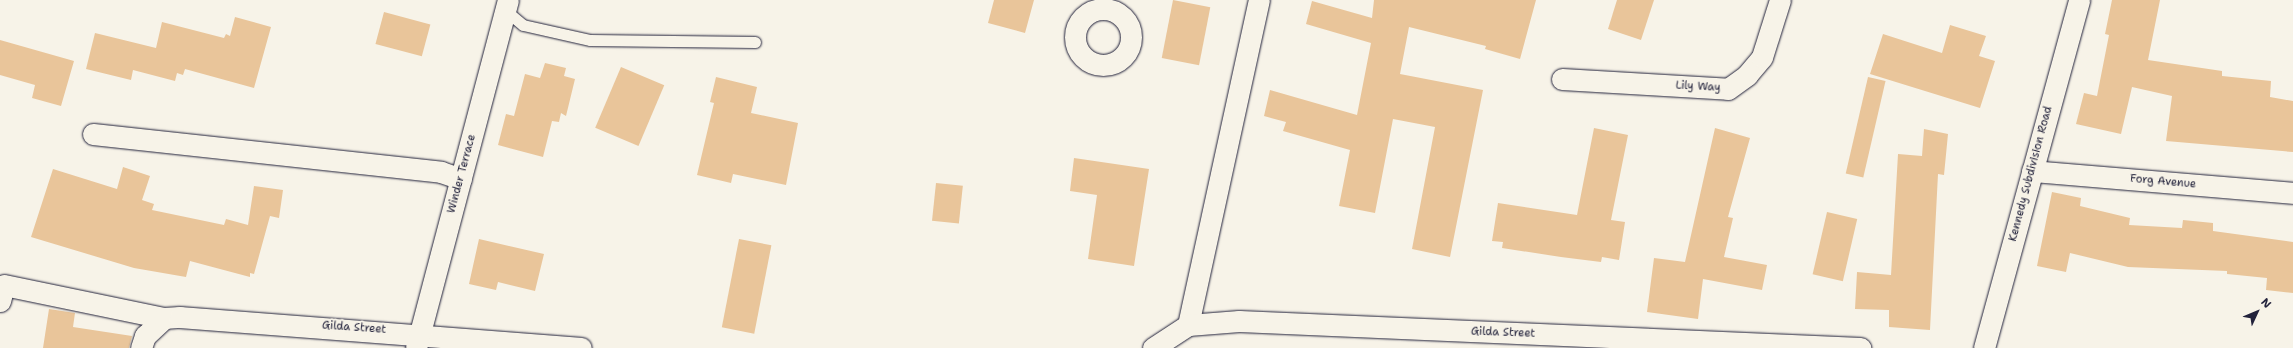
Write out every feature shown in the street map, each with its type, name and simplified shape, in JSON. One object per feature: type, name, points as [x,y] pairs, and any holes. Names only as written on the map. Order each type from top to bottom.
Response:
[{"type":"street","points":[[1188,326],[1259,0]]},
{"type":"street","name":"Lily Way","points":[[1562,79],[1728,89],[1762,57],[1780,0]]},
{"type":"street","name":"Kennedy Subdivision Road","points":[[1984,348],[2079,0]]},
{"type":"street","name":"Winder Terrace","points":[[418,340],[507,5]]},
{"type":"street","points":[[93,134],[441,172],[461,179]]},
{"type":"street","name":"Forg Avenue","points":[[2032,171],[2293,194]]},
{"type":"street","name":"Gilda Street","points":[[0,301],[4,285],[164,318],[418,340],[581,348]]},
{"type":"street","points":[[141,348],[145,336],[164,318]]},
{"type":"street","name":"Gilda Street","points":[[1153,348],[1188,326],[1239,321],[1860,348]]},
{"type":"lane","points":[[507,5],[523,25],[590,40],[754,42]]},
{"type":"building","points":[[994,0],[1034,0],[1025,33],[988,23]]},
{"type":"building","points":[[1173,0],[1210,7],[1199,65],[1162,58]]},
{"type":"building","points":[[1374,0],[1536,0],[1520,59],[1485,49],[1486,46],[1409,27],[1400,74],[1483,90],[1450,257],[1412,249],[1435,127],[1393,119],[1375,213],[1339,206],[1350,150],[1283,131],[1286,122],[1264,116],[1270,90],[1357,115],[1371,43],[1306,24],[1312,1],[1372,18]]},
{"type":"building","points":[[1617,0],[1654,0],[1641,40],[1608,29]]},
{"type":"building","points":[[2112,0],[2160,0],[2148,60],[2222,71],[2222,76],[2271,81],[2270,97],[2293,101],[2293,152],[2166,141],[2172,96],[2132,87],[2121,134],[2076,124],[2084,93],[2097,96],[2109,35],[2105,34]]},
{"type":"building","points":[[384,12],[430,24],[422,56],[375,44]]},
{"type":"building","points":[[235,17],[271,27],[254,88],[185,69],[183,75],[177,73],[175,81],[133,70],[131,80],[86,69],[95,33],[156,48],[162,22],[224,38],[226,34],[230,36]]},
{"type":"building","points":[[1950,25],[1986,36],[1979,56],[1995,61],[1980,108],[1870,74],[1883,34],[1942,53]]},
{"type":"building","points":[[0,40],[74,61],[61,106],[32,98],[35,85],[0,75]]},
{"type":"building","points":[[545,63],[566,68],[564,76],[575,79],[566,116],[561,113],[559,122],[552,121],[543,157],[498,145],[506,114],[514,116],[525,74],[540,78]]},
{"type":"building","points":[[621,67],[664,85],[638,146],[595,128]]},
{"type":"building","points":[[716,77],[757,87],[751,113],[798,123],[786,185],[733,174],[731,183],[697,175],[714,103],[710,102]]},
{"type":"building","points":[[1868,77],[1886,81],[1863,178],[1846,173]]},
{"type":"building","points":[[1594,128],[1628,135],[1611,220],[1625,222],[1619,260],[1602,257],[1601,262],[1561,257],[1502,248],[1503,242],[1492,241],[1498,203],[1577,215]]},
{"type":"building","points":[[1715,128],[1750,138],[1728,217],[1733,218],[1724,257],[1767,265],[1762,290],[1703,279],[1698,319],[1647,312],[1654,258],[1685,262]]},
{"type":"building","points":[[1924,129],[1948,134],[1944,175],[1938,174],[1930,330],[1889,327],[1889,310],[1855,309],[1857,272],[1891,275],[1898,154],[1922,156]]},
{"type":"building","points":[[1074,158],[1149,169],[1134,266],[1088,259],[1097,195],[1070,191]]},
{"type":"building","points":[[123,167],[150,176],[142,200],[154,204],[152,210],[224,225],[226,219],[248,225],[254,186],[283,190],[279,218],[270,216],[254,274],[250,273],[250,277],[190,261],[186,277],[134,268],[31,237],[53,169],[117,189]]},
{"type":"building","points":[[936,183],[963,186],[959,224],[932,221]]},
{"type":"building","points":[[2052,192],[2081,198],[2080,206],[2130,218],[2129,225],[2182,228],[2183,220],[2213,223],[2213,231],[2293,242],[2293,293],[2266,290],[2267,278],[2227,274],[2227,271],[2128,267],[2070,253],[2066,272],[2037,266]]},
{"type":"building","points":[[1827,212],[1857,219],[1843,281],[1813,274]]},
{"type":"building","points":[[479,239],[544,254],[535,291],[498,282],[496,290],[469,284]]},
{"type":"building","points":[[739,239],[771,245],[754,334],[722,327]]},
{"type":"building","points":[[49,309],[75,313],[73,327],[132,336],[129,348],[43,348]]}]
